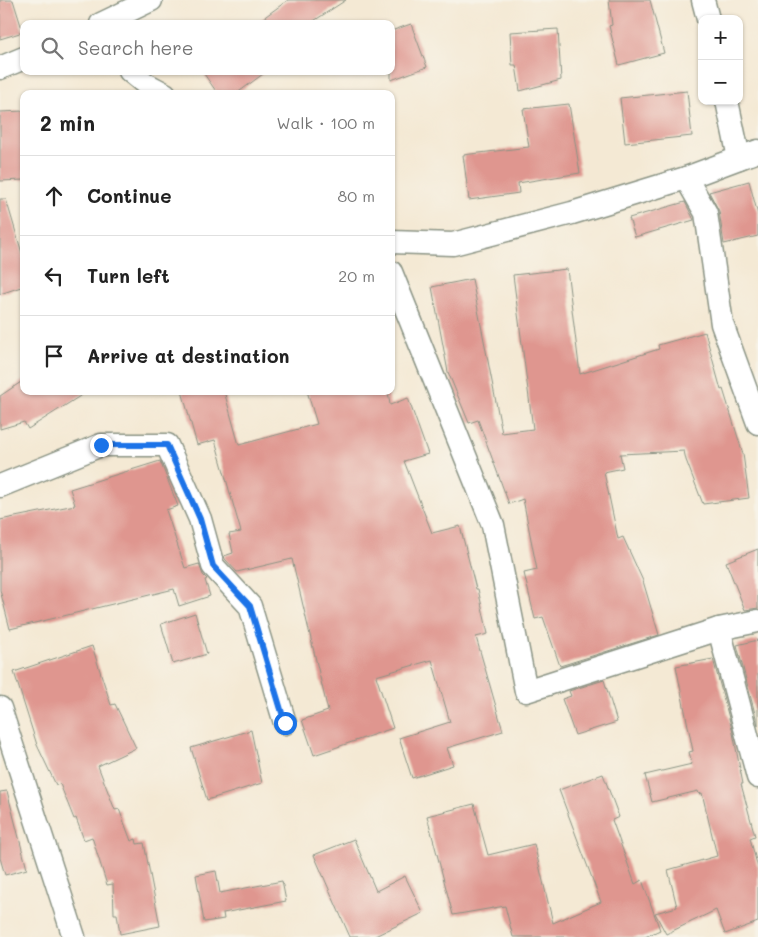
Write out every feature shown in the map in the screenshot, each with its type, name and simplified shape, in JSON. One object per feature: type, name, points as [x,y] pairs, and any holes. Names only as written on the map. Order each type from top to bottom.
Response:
[{"type":"street","points":[[110,20],[151,0]]},
{"type":"street","points":[[703,0],[707,15]]},
{"type":"street","points":[[0,68],[20,60]]},
{"type":"street","points":[[135,75],[157,90]]},
{"type":"street","points":[[395,242],[454,244],[572,213],[686,178],[748,154],[729,105]]},
{"type":"street","points":[[686,178],[706,213],[722,324],[758,423]]},
{"type":"street","points":[[395,282],[493,525],[526,691],[719,629],[758,621]]},
{"type":"street","points":[[0,486],[101,445],[167,445],[200,519],[213,566],[250,606],[285,723]]},
{"type":"street","points":[[719,629],[758,777]]},
{"type":"street","points":[[0,708],[34,816],[67,934]]},
{"type":"building","points":[[0,0],[13,0],[20,22],[20,33],[0,39]]},
{"type":"building","points":[[288,0],[346,0],[315,20],[260,20]]},
{"type":"building","points":[[609,0],[650,0],[664,53],[619,65],[609,26],[612,25]]},
{"type":"building","points":[[411,24],[427,67],[391,80],[391,75],[395,75],[395,30]]},
{"type":"building","points":[[558,29],[561,80],[520,91],[516,65],[512,65],[510,32]]},
{"type":"building","points":[[205,75],[262,75],[241,90],[215,90]]},
{"type":"building","points":[[687,91],[692,136],[625,143],[620,98]]},
{"type":"building","points":[[569,104],[580,173],[518,183],[519,193],[469,200],[463,155],[529,147],[523,109]]},
{"type":"building","points":[[20,111],[20,180],[0,181],[0,112]]},
{"type":"building","points":[[749,181],[758,215],[758,236],[724,244],[719,211],[709,192]]},
{"type":"building","points":[[0,199],[6,199],[20,246],[20,287],[0,294]]},
{"type":"building","points":[[685,202],[694,220],[635,237],[629,218]]},
{"type":"building","points":[[567,269],[580,374],[659,349],[658,345],[705,332],[721,390],[723,389],[743,454],[749,498],[703,504],[684,451],[620,454],[623,468],[604,472],[618,539],[623,537],[643,581],[659,635],[560,666],[543,617],[535,619],[524,573],[537,570],[523,499],[509,504],[478,420],[469,423],[448,372],[432,287],[472,279],[502,433],[533,429],[513,275]]},
{"type":"building","points":[[20,383],[20,395],[82,395],[28,429],[24,422],[0,429],[0,396]]},
{"type":"building","points":[[183,395],[225,395],[239,445],[317,424],[308,395],[389,395],[390,405],[408,398],[428,454],[404,461],[432,533],[460,526],[476,589],[478,589],[488,634],[476,637],[503,731],[447,748],[453,765],[412,778],[399,738],[450,722],[432,660],[376,676],[393,728],[314,755],[302,720],[328,711],[292,559],[237,572],[225,559],[224,556],[233,553],[229,534],[241,532],[215,440],[197,445]]},
{"type":"building","points":[[160,461],[178,506],[166,510],[185,568],[199,564],[203,575],[207,579],[205,580],[210,596],[179,606],[174,589],[10,629],[0,590],[0,520],[75,505],[70,489]]},
{"type":"building","points":[[758,549],[758,608],[745,610],[726,562]]},
{"type":"building","points":[[195,613],[207,654],[173,664],[161,624]]},
{"type":"building","points":[[758,640],[758,725],[737,645]]},
{"type":"building","points":[[92,646],[111,705],[115,704],[136,748],[98,766],[115,810],[119,809],[131,841],[136,839],[137,844],[144,843],[160,926],[120,934],[117,914],[114,914],[113,884],[107,885],[92,837],[84,840],[60,784],[56,785],[37,745],[14,672]]},
{"type":"building","points":[[713,659],[733,733],[743,784],[741,784],[755,836],[750,838],[758,868],[758,922],[725,934],[716,910],[666,934],[655,913],[677,907],[668,870],[717,856],[702,793],[699,794],[698,791],[652,802],[645,775],[692,764],[689,752],[693,751],[676,666]]},
{"type":"building","points":[[604,680],[617,722],[575,735],[562,699],[571,696],[569,691]]},
{"type":"building","points":[[251,730],[262,783],[207,800],[191,748]]},
{"type":"building","points":[[603,774],[619,817],[612,820],[635,884],[642,880],[660,930],[645,937],[513,937],[505,906],[453,915],[427,816],[474,804],[488,855],[534,844],[553,923],[601,902],[559,790]]},
{"type":"building","points":[[7,791],[27,869],[5,875],[0,858],[0,792]]},
{"type":"building","points":[[354,839],[376,891],[405,876],[423,913],[373,937],[350,937],[314,855]]},
{"type":"building","points":[[216,871],[220,893],[282,881],[286,901],[223,913],[224,919],[204,922],[196,875]]},
{"type":"route","points":[[101,445],[167,445],[200,519],[213,566],[250,606],[285,723]]}]
